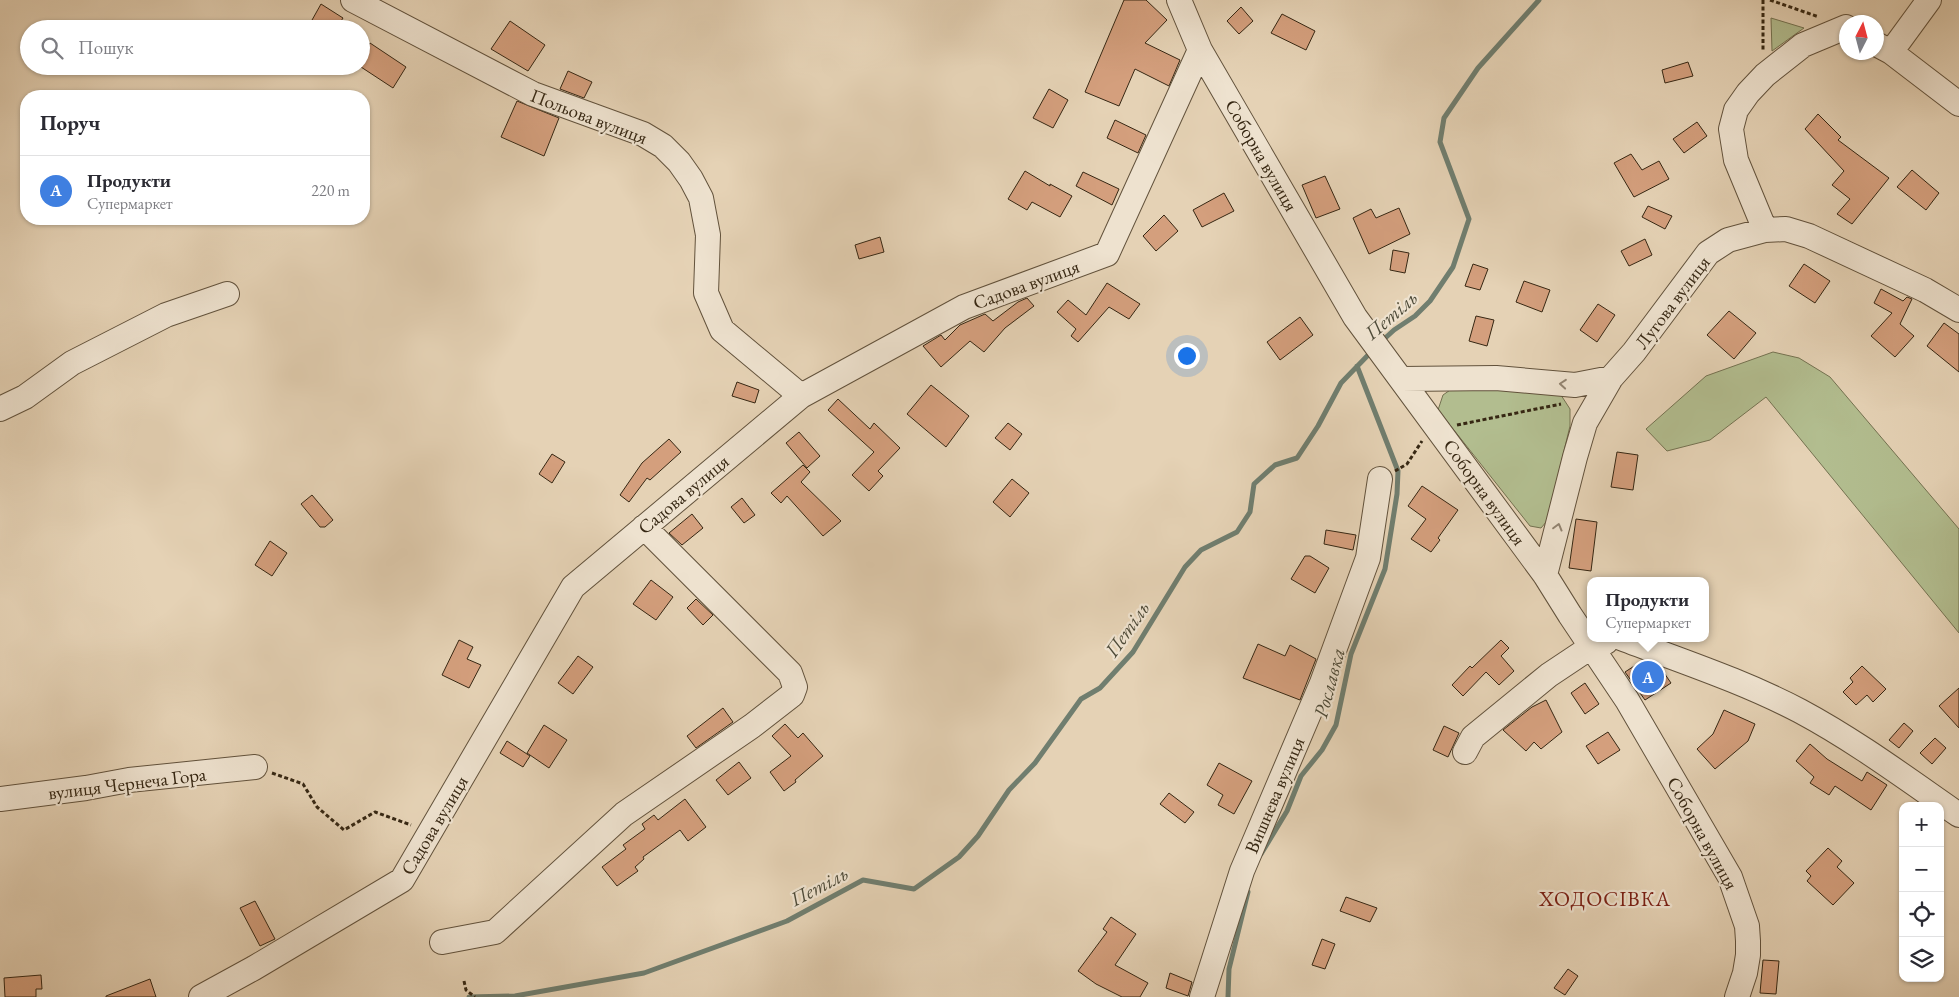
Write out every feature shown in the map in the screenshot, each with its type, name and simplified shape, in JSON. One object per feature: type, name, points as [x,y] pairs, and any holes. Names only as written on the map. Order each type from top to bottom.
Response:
[{"type":"street","name":"Польова вулиця","points":[[353,0],[533,94],[643,134],[663,146],[692,179],[701,198],[708,235],[706,293],[722,330],[801,396]]},
{"type":"street","name":"Соборна вулиця","points":[[1179,0],[1200,50],[1355,317],[1545,575],[1587,641]]},
{"type":"street","points":[[1929,0],[1884,48],[1959,104]]},
{"type":"street","points":[[1765,230],[1736,160],[1731,129],[1736,110],[1748,93],[1765,75],[1803,45],[1839,30]]},
{"type":"street","name":"Садова вулиця","points":[[201,997],[254,968],[402,880],[573,587],[801,396],[964,307],[1107,254],[1200,50]]},
{"type":"street","name":"Лугова вулиця","points":[[1545,575],[1585,423],[1611,378],[1634,352],[1708,253],[1728,240],[1765,230],[1786,229],[1809,236],[1925,290],[1959,310]]},
{"type":"street","points":[[0,409],[25,397],[72,363],[166,315],[227,294]]},
{"type":"street","points":[[1398,374],[1496,378],[1575,385],[1611,378]]},
{"type":"street","name":"Вишнева вулиця","points":[[1202,997],[1242,871],[1322,682],[1368,558],[1380,479]]},
{"type":"street","points":[[442,942],[495,932],[624,814],[752,726],[792,695],[795,687],[790,673],[644,527]]},
{"type":"street","name":"Соборна вулиця","points":[[1588,642],[1627,700],[1730,877],[1747,926],[1748,941],[1745,972],[1737,997]]},
{"type":"street","points":[[1465,752],[1473,737],[1549,675],[1591,647],[1607,642]]},
{"type":"street","points":[[1630,642],[1752,688],[1800,711],[1877,757],[1959,815]]},
{"type":"street","name":"вулиця Чернеча Гора","points":[[0,798],[86,788],[129,780],[255,767]]},
{"type":"path","points":[[1763,0],[1762,23],[1765,75]]},
{"type":"path","points":[[1770,0],[1839,25]]},
{"type":"path","points":[[1407,464],[1422,440],[1439,431],[1464,422],[1559,406],[1570,401],[1575,385]]},
{"type":"path","points":[[255,767],[302,784],[317,807],[344,830],[375,812],[431,833]]},
{"type":"path","points":[[464,981],[466,990],[476,997]]},
{"type":"green space","points":[[1771,18],[1804,28],[1772,51]]},
{"type":"green space","points":[[1773,352],[1799,358],[1830,377],[1959,529],[1959,633],[1766,397],[1710,440],[1667,451],[1646,429],[1706,376]]},
{"type":"green space","points":[[1453,388],[1559,392],[1570,409],[1570,426],[1547,521],[1541,528],[1530,526],[1438,410],[1443,395]]},
{"type":"building","points":[[1124,0],[1146,0],[1167,20],[1145,43],[1180,60],[1169,86],[1135,69],[1119,106],[1085,92]]},
{"type":"building","points":[[321,4],[343,18],[342,20],[312,20]]},
{"type":"building","points":[[1241,7],[1253,21],[1239,34],[1227,21]]},
{"type":"building","points":[[1282,14],[1315,31],[1306,50],[1271,33]]},
{"type":"building","points":[[510,21],[545,45],[528,71],[491,49]]},
{"type":"building","points":[[370,43],[406,67],[393,88],[370,73]]},
{"type":"building","points":[[1688,62],[1693,76],[1665,83],[1662,70]]},
{"type":"building","points":[[568,71],[592,82],[584,98],[560,89]]},
{"type":"building","points":[[1049,89],[1068,100],[1053,128],[1033,118]]},
{"type":"building","points":[[517,101],[559,118],[544,156],[501,137]]},
{"type":"building","points":[[1818,114],[1841,137],[1838,140],[1889,178],[1852,224],[1837,214],[1850,199],[1832,185],[1844,171],[1805,129]]},
{"type":"building","points":[[1115,120],[1146,135],[1138,153],[1107,138]]},
{"type":"building","points":[[1697,122],[1707,136],[1684,153],[1673,139]]},
{"type":"building","points":[[1631,154],[1642,170],[1659,161],[1669,179],[1634,197],[1614,163]]},
{"type":"building","points":[[1912,170],[1939,193],[1926,210],[1897,187]]},
{"type":"building","points":[[1025,171],[1050,186],[1050,184],[1072,196],[1060,217],[1032,202],[1027,210],[1008,199]]},
{"type":"building","points":[[1083,172],[1119,189],[1112,205],[1076,186]]},
{"type":"building","points":[[1325,176],[1340,209],[1316,218],[1302,185]]},
{"type":"building","points":[[1224,193],[1234,211],[1202,227],[1193,210]]},
{"type":"building","points":[[1648,206],[1672,216],[1665,229],[1642,217]]},
{"type":"building","points":[[1399,208],[1410,234],[1369,254],[1353,218],[1371,209],[1376,218]]},
{"type":"building","points":[[1164,215],[1178,231],[1156,251],[1143,236]]},
{"type":"building","points":[[880,237],[884,252],[859,259],[855,245]]},
{"type":"building","points":[[1645,239],[1652,255],[1629,266],[1621,251]]},
{"type":"building","points":[[1393,250],[1409,253],[1405,273],[1390,270]]},
{"type":"building","points":[[1473,264],[1488,269],[1480,290],[1465,286]]},
{"type":"building","points":[[1804,264],[1830,281],[1815,303],[1789,286]]},
{"type":"building","points":[[1524,281],[1550,290],[1542,312],[1516,302]]},
{"type":"building","points":[[1107,283],[1140,304],[1129,319],[1109,307],[1078,342],[1071,336],[1076,329],[1057,312],[1068,300],[1086,315]]},
{"type":"building","points":[[1881,289],[1903,301],[1907,297],[1912,299],[1900,324],[1914,336],[1895,357],[1871,336],[1892,313],[1874,303]]},
{"type":"building","points":[[1027,298],[1034,306],[1005,328],[984,352],[970,341],[941,367],[923,346],[941,335],[945,340],[960,325],[985,314],[993,321],[1018,302]]},
{"type":"building","points":[[1598,304],[1615,315],[1597,342],[1580,330]]},
{"type":"building","points":[[1729,311],[1756,333],[1734,359],[1707,335]]},
{"type":"building","points":[[1476,316],[1494,320],[1487,346],[1469,341]]},
{"type":"building","points":[[1300,317],[1313,335],[1280,360],[1267,342]]},
{"type":"building","points":[[1944,323],[1959,334],[1959,372],[1927,346]]},
{"type":"building","points":[[737,382],[759,390],[755,403],[732,396]]},
{"type":"building","points":[[931,385],[969,416],[946,447],[907,414]]},
{"type":"building","points":[[838,399],[870,429],[874,423],[900,448],[878,471],[883,476],[869,491],[852,475],[874,452],[828,410]]},
{"type":"building","points":[[1008,423],[1022,434],[1010,450],[995,438]]},
{"type":"building","points":[[799,432],[820,456],[807,468],[786,443]]},
{"type":"building","points":[[669,439],[681,452],[650,480],[647,478],[629,502],[620,495],[642,463]]},
{"type":"building","points":[[1617,452],[1638,455],[1633,490],[1611,487]]},
{"type":"building","points":[[552,454],[565,462],[552,483],[539,474]]},
{"type":"building","points":[[803,465],[810,472],[801,482],[841,521],[823,536],[787,496],[781,503],[771,493]]},
{"type":"building","points":[[1012,479],[1029,493],[1010,517],[993,502]]},
{"type":"building","points":[[1422,486],[1458,510],[1438,538],[1440,540],[1431,552],[1411,539],[1426,519],[1408,506]]},
{"type":"building","points":[[312,495],[333,520],[325,527],[320,527],[301,504]]},
{"type":"building","points":[[742,498],[755,515],[744,523],[731,507]]},
{"type":"building","points":[[692,514],[703,528],[682,545],[669,533]]},
{"type":"building","points":[[1576,519],[1597,522],[1591,571],[1569,568]]},
{"type":"building","points":[[1326,530],[1356,535],[1353,550],[1324,544]]},
{"type":"building","points":[[270,541],[287,553],[272,576],[255,565]]},
{"type":"building","points":[[1305,556],[1310,556],[1329,568],[1315,593],[1291,579]]},
{"type":"building","points":[[651,580],[673,597],[656,620],[633,604]]},
{"type":"building","points":[[696,599],[713,615],[703,625],[687,608]]},
{"type":"building","points":[[459,640],[473,647],[467,659],[481,665],[469,688],[442,675]]},
{"type":"building","points":[[1501,640],[1509,648],[1501,656],[1514,671],[1499,685],[1486,672],[1463,696],[1452,685],[1470,666],[1472,668]]},
{"type":"building","points":[[1258,644],[1285,656],[1290,645],[1316,659],[1300,700],[1243,678]]},
{"type":"building","points":[[578,656],[593,667],[573,694],[558,683]]},
{"type":"building","points":[[1642,661],[1660,667],[1671,683],[1645,700],[1625,672]]},
{"type":"building","points":[[1862,666],[1886,689],[1873,702],[1867,695],[1856,705],[1843,692],[1853,682],[1850,678]]},
{"type":"building","points":[[1585,683],[1599,704],[1585,714],[1571,693]]},
{"type":"building","points":[[1959,688],[1959,728],[1939,706]]},
{"type":"building","points":[[1546,700],[1562,732],[1541,749],[1534,742],[1526,751],[1503,730],[1532,707]]},
{"type":"building","points":[[723,708],[733,722],[696,748],[687,736]]},
{"type":"building","points":[[1724,710],[1755,724],[1748,741],[1715,769],[1697,749],[1713,734]]},
{"type":"building","points":[[1904,723],[1913,731],[1899,748],[1889,740]]},
{"type":"building","points":[[785,724],[798,738],[803,733],[823,756],[784,791],[770,772],[791,756],[772,736]]},
{"type":"building","points":[[544,725],[567,740],[549,768],[527,753]]},
{"type":"building","points":[[1444,726],[1459,733],[1448,757],[1433,750]]},
{"type":"building","points":[[1608,732],[1620,750],[1598,764],[1586,746]]},
{"type":"building","points":[[1935,738],[1946,748],[1932,764],[1920,753]]},
{"type":"building","points":[[507,741],[530,756],[523,767],[500,753]]},
{"type":"building","points":[[1810,744],[1827,759],[1862,781],[1867,772],[1887,785],[1871,810],[1835,786],[1829,795],[1810,783],[1814,777],[1796,761]]},
{"type":"building","points":[[739,762],[751,778],[728,795],[716,780]]},
{"type":"building","points":[[1219,763],[1252,781],[1234,814],[1218,805],[1223,795],[1207,785]]},
{"type":"building","points":[[1169,793],[1194,812],[1185,823],[1160,804]]},
{"type":"building","points":[[685,799],[706,827],[688,841],[680,830],[643,857],[644,859],[635,867],[638,871],[617,886],[602,867],[626,849],[623,845],[645,829],[642,824],[654,815],[658,820]]},
{"type":"building","points":[[1828,848],[1842,861],[1837,867],[1854,883],[1833,905],[1807,881],[1811,876],[1806,871]]},
{"type":"building","points":[[1346,897],[1377,908],[1370,922],[1340,911]]},
{"type":"building","points":[[255,901],[275,939],[260,946],[240,908]]},
{"type":"building","points":[[1111,917],[1136,934],[1115,965],[1148,983],[1140,997],[1122,997],[1096,984],[1078,971],[1107,932],[1103,929]]},
{"type":"building","points":[[1322,939],[1335,944],[1325,969],[1312,965]]},
{"type":"building","points":[[1763,960],[1779,961],[1776,994],[1760,993]]},
{"type":"building","points":[[1568,969],[1578,976],[1565,995],[1554,988]]},
{"type":"building","points":[[1170,973],[1192,982],[1188,996],[1166,988]]},
{"type":"building","points":[[41,975],[42,989],[36,989],[36,997],[5,997],[4,978]]},
{"type":"building","points":[[150,979],[156,997],[106,997],[106,996]]},
{"type":"waterway","name":"Петіль","points":[[1382,341],[1394,330],[1415,316],[1430,301],[1453,267],[1469,219],[1440,142],[1444,118],[1478,68],[1539,0]]},
{"type":"waterway","name":"Петіль","points":[[469,997],[515,996],[644,973],[787,921],[863,880],[914,889],[959,857],[978,836],[1009,790],[1035,763],[1081,699],[1100,688],[1133,652],[1185,567],[1201,550],[1237,532],[1250,512],[1254,484],[1275,465],[1297,458],[1318,426],[1341,383],[1372,351]]},
{"type":"waterway","name":"Рославка","points":[[1261,854],[1287,811],[1301,776],[1322,750],[1336,725],[1351,654],[1385,569],[1397,494],[1398,471],[1357,366]]},
{"type":"waterway","name":"Рославка","points":[[1228,997],[1229,969],[1248,892]]},
{"type":"place","name":"Продукти","points":[[1648,677]]},
{"type":"district","name":"ХОДОСІВКА","points":[[1605,899]]}]
